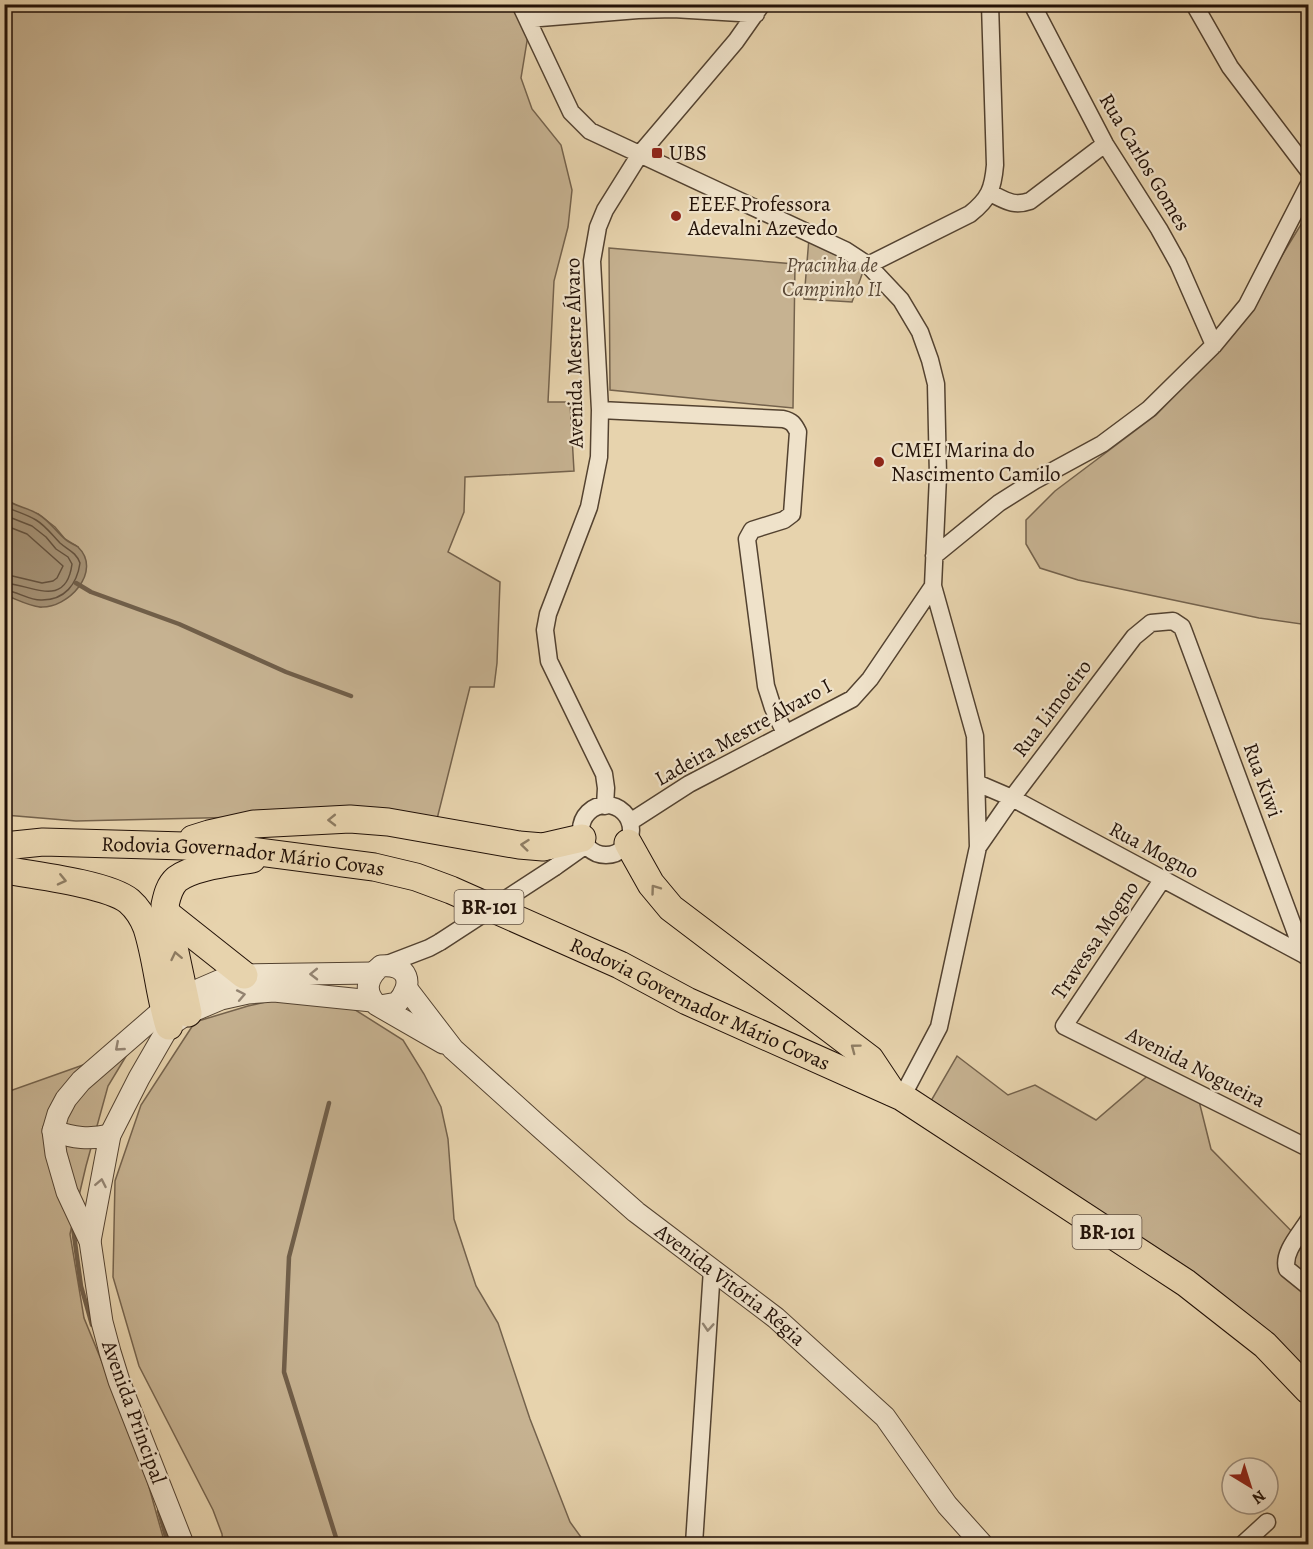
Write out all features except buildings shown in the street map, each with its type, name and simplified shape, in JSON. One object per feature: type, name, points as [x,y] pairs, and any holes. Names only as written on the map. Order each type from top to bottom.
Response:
[{"type":"main road","points":[[178,845],[209,834],[254,824],[340,820],[388,822],[535,847],[584,842]]},
{"type":"main road","points":[[629,832],[651,884],[671,908],[870,1059],[897,1094]]},
{"type":"main road","name":"Rodovia Governador Mário Covas","points":[[4,846],[43,842],[178,845],[277,854],[374,867],[416,877],[451,890],[620,965],[687,1001],[897,1094],[1186,1283],[1265,1345],[1308,1390]]},
{"type":"main road","points":[[176,1011],[165,905],[168,891],[175,880],[192,871],[277,854]]},
{"type":"main road","points":[[4,870],[113,892],[129,901],[140,913],[147,928],[176,1011]]},
{"type":"main road","points":[[167,914],[244,975]]},
{"type":"street","points":[[868,265],[970,214],[990,193],[995,165],[990,4]]},
{"type":"street","name":"Rua Carlos Gomes","points":[[1032,4],[1105,144],[1178,263],[1214,345]]},
{"type":"street","points":[[1194,4],[1230,67],[1308,170]]},
{"type":"street","points":[[759,9],[524,12],[571,112],[590,131],[845,250],[868,265],[901,300],[920,332],[936,384],[938,476],[933,586],[975,736],[978,847],[939,1027],[897,1094]]},
{"type":"street","name":"Avenida Mestre Álvaro","points":[[605,806],[604,774],[549,661],[545,630],[548,614],[589,507],[599,457],[600,410],[592,261],[594,242],[605,210],[640,154],[736,41],[759,9]]},
{"type":"street","points":[[990,193],[1020,205],[1030,201],[1105,144]]},
{"type":"street","points":[[934,556],[999,503],[1034,480],[1102,444],[1149,409],[1214,345],[1247,305],[1308,186]]},
{"type":"street","points":[[600,410],[783,419],[795,425],[798,432],[792,514],[784,520],[752,530],[747,539],[766,686],[785,734]]},
{"type":"street","name":"Ladeira Mestre Álvaro I","points":[[629,832],[689,784],[852,699],[870,679],[933,586]]},
{"type":"street","name":"Rua Limoeiro","points":[[978,847],[1012,798],[1139,632],[1151,623],[1173,621],[1177,623]]},
{"type":"street","name":"Rua Kiwi","points":[[1177,623],[1184,632],[1306,956]]},
{"type":"street","name":"Rua Mogno","points":[[978,783],[1012,798],[1306,956]]},
{"type":"street","points":[[605,806],[619,809],[629,832],[619,852],[597,854],[584,842],[582,824],[590,812],[605,806]]},
{"type":"street","points":[[376,1003],[368,992],[368,982],[377,970],[434,945],[555,867],[584,842]]},
{"type":"street","name":"Travessa Mogno","points":[[1064,1026],[1162,880]]},
{"type":"street","points":[[176,1011],[248,993],[274,991],[376,1003],[397,1003],[434,945]]},
{"type":"street","points":[[110,1135],[86,1139],[53,1131],[66,1099],[81,1081],[221,980],[244,975],[377,970],[397,967],[404,972],[407,985]]},
{"type":"street","name":"Avenida Vitória Régia","points":[[407,985],[453,1049]]},
{"type":"street","name":"Avenida Vitória Régia","points":[[376,1003],[453,1049],[636,1212],[776,1318],[885,1417],[947,1505],[981,1545]]},
{"type":"street","name":"Avenida Principal","points":[[90,1241],[110,1135],[176,1011]]},
{"type":"street","name":"Avenida Nogueira","points":[[1064,1026],[1308,1148]]},
{"type":"street","name":"Avenida Principal","points":[[53,1131],[56,1154],[67,1192],[90,1241],[102,1322],[119,1382],[183,1545]]},
{"type":"street","points":[[1308,1221],[1286,1257],[1287,1269],[1308,1286]]},
{"type":"street","points":[[694,1545],[712,1269]]},
{"type":"street","points":[[1243,1545],[1267,1522]]},
{"type":"green space","points":[[5,5],[515,5],[528,35],[521,78],[532,109],[561,145],[572,190],[568,227],[554,281],[548,402],[570,402],[574,471],[465,477],[464,512],[448,552],[500,582],[497,663],[494,687],[470,687],[437,819],[335,815],[76,821],[5,815],[5,595],[41,607],[78,547],[65,539],[55,527],[38,514],[22,509],[5,499]]},
{"type":"green space","points":[[1308,213],[1308,625],[1259,618],[1078,580],[1040,568],[1026,544],[1026,520],[1055,491],[1156,415],[1234,334]]},
{"type":"green space","name":"Pracinha de Campinho II","points":[[809,238],[865,266],[852,302],[804,299]]},
{"type":"green space","points":[[609,248],[795,264],[793,408],[610,390]]},
{"type":"green space","points":[[287,997],[349,1006],[403,1040],[424,1074],[441,1107],[448,1139],[454,1219],[476,1286],[498,1323],[530,1419],[570,1522],[583,1540],[589,1544],[223,1544],[222,1534],[213,1510],[139,1366],[113,1277],[115,1181],[141,1105],[195,1022]]},
{"type":"green space","points":[[131,1048],[108,1086],[70,1234],[84,1318],[140,1455],[165,1544],[5,1544],[4,1093]]},
{"type":"green space","points":[[957,1056],[1008,1095],[1035,1085],[1096,1120],[1151,1073],[1199,1101],[1211,1149],[1308,1248],[1308,1371],[1294,1358],[928,1106]]},
{"type":"water","points":[[4,499],[42,517],[67,541],[78,547],[85,557],[87,567],[79,587],[61,602],[40,607],[5,595]]},
{"type":"waterway","points":[[76,583],[91,592],[179,624],[286,672],[351,696]]},
{"type":"waterway","points":[[329,1103],[289,1257],[284,1372],[338,1544]]},
{"type":"waterway","points":[[73,1228],[81,1286],[92,1325]]},
{"type":"waterway","points":[[159,1511],[168,1544]]},
{"type":"place","name":"UBS","points":[[657,153]]},
{"type":"place","name":"EEEF Professora Adevalni Azevedo","points":[[676,216]]},
{"type":"place","name":"CMEI Marina do Nascimento Camilo","points":[[879,462]]}]
